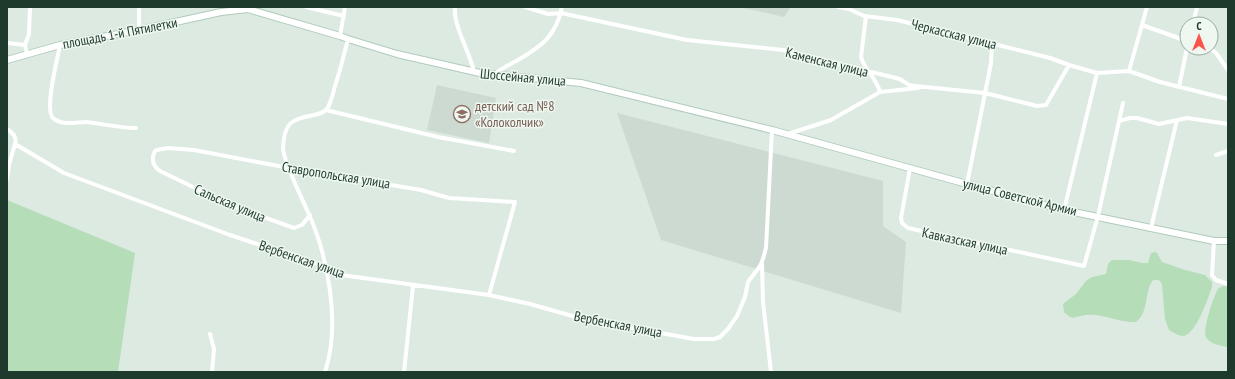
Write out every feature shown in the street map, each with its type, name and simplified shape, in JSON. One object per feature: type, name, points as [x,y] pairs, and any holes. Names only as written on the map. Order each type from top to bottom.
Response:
[{"type":"main road","name":"Шоссейная улица","points":[[234,9],[248,10],[404,55],[474,72],[582,83],[814,141]]},
{"type":"main road","name":"площадь 1-й Пятилетки","points":[[7,60],[60,45],[139,30],[234,9]]},
{"type":"main road","name":"улица Советской Армии","points":[[814,141],[1064,210],[1214,241],[1228,241]]},
{"type":"street","points":[[27,54],[25,45],[29,34],[30,7]]},
{"type":"street","points":[[306,7],[344,16]]},
{"type":"street","points":[[340,36],[345,7]]},
{"type":"street","points":[[455,7],[456,19],[472,62],[474,72]]},
{"type":"street","name":"Каменская улица","points":[[525,7],[548,14],[561,13],[687,40],[783,50],[900,79],[909,84],[923,88],[985,93],[1036,106],[1046,105],[1069,66]]},
{"type":"street","points":[[494,75],[499,69],[519,59],[544,43],[553,31],[562,7]]},
{"type":"street","name":"Черкасская улица","points":[[838,7],[866,16],[897,20],[1050,58],[1069,66],[1097,73],[1129,71]]},
{"type":"street","points":[[1147,7],[1129,71],[1228,99]]},
{"type":"street","points":[[138,8],[139,30]]},
{"type":"street","points":[[866,16],[861,57],[868,72],[875,79],[880,92]]},
{"type":"street","points":[[1142,25],[1179,38]]},
{"type":"street","points":[[325,372],[330,360],[332,341],[331,299],[326,267],[310,215],[285,159],[283,149],[289,124],[296,119],[322,113],[326,110],[335,88],[348,39]]},
{"type":"street","points":[[7,43],[25,45]]},
{"type":"street","points":[[967,184],[985,93],[992,44]]},
{"type":"street","points":[[60,45],[49,104],[50,116],[67,124],[86,122],[136,128]]},
{"type":"street","points":[[1179,86],[1185,56]]},
{"type":"street","points":[[1218,56],[1228,70]]},
{"type":"street","points":[[1064,210],[1097,73]]},
{"type":"street","points":[[788,134],[831,120],[880,92],[923,88]]},
{"type":"street","points":[[1098,216],[1123,103]]},
{"type":"street","points":[[326,110],[438,137],[514,151]]},
{"type":"street","points":[[1119,121],[1137,118],[1159,124],[1187,118],[1196,118],[1228,124]]},
{"type":"street","points":[[1151,228],[1177,120]]},
{"type":"street","points":[[7,129],[12,132],[16,140],[7,179]]},
{"type":"street","points":[[771,372],[762,302],[762,262],[766,248],[772,130]]},
{"type":"street","name":"Вербенская улица","points":[[15,144],[64,173],[230,235],[326,267],[341,275],[413,286],[489,295],[530,304],[583,319],[694,339],[714,339],[723,335],[728,330],[737,316],[745,297],[748,282],[762,262]]},
{"type":"street","name":"Ставропольская улица","points":[[153,161],[153,155],[157,150],[168,148],[194,150],[289,168],[421,190],[459,200],[468,198],[515,202],[489,295]]},
{"type":"street","points":[[1216,155],[1228,151]]},
{"type":"street","name":"Сальская улица","points":[[153,161],[160,171],[196,190],[230,205],[294,228],[302,225],[310,215]]},
{"type":"street","name":"Кавказская улица","points":[[910,168],[901,218],[902,223],[908,228],[1084,266],[1098,216]]},
{"type":"street","points":[[1214,241],[1212,275],[1216,280],[1228,284]]},
{"type":"street","points":[[404,372],[413,286]]},
{"type":"street","points":[[210,334],[214,349],[212,372]]},
{"type":"shaded area","points":[[739,7],[791,7],[784,17]]},
{"type":"shaded area","name":"детский сад №8 «Колоколчик»","points":[[437,85],[496,98],[489,143],[427,130]]},
{"type":"shaded area","points":[[617,113],[883,181],[883,226],[906,242],[901,313],[661,240]]},
{"type":"green space","points":[[7,200],[135,253],[118,372],[7,372]]},
{"type":"green space","points":[[1155,252],[1162,262],[1205,275],[1212,282],[1212,287],[1201,315],[1197,323],[1188,334],[1181,336],[1169,330],[1165,319],[1162,284],[1158,280],[1153,280],[1150,285],[1143,313],[1136,322],[1092,315],[1072,318],[1064,312],[1063,304],[1076,294],[1086,281],[1092,277],[1106,274],[1108,264],[1112,260],[1129,260],[1148,263],[1151,253]]},
{"type":"green space","points":[[1224,286],[1228,287],[1228,347],[1213,343],[1206,337],[1205,333],[1214,298],[1218,289]]},
{"type":"place","name":"детский сад №8 «Колоколчик»","points":[[462,114]]}]
